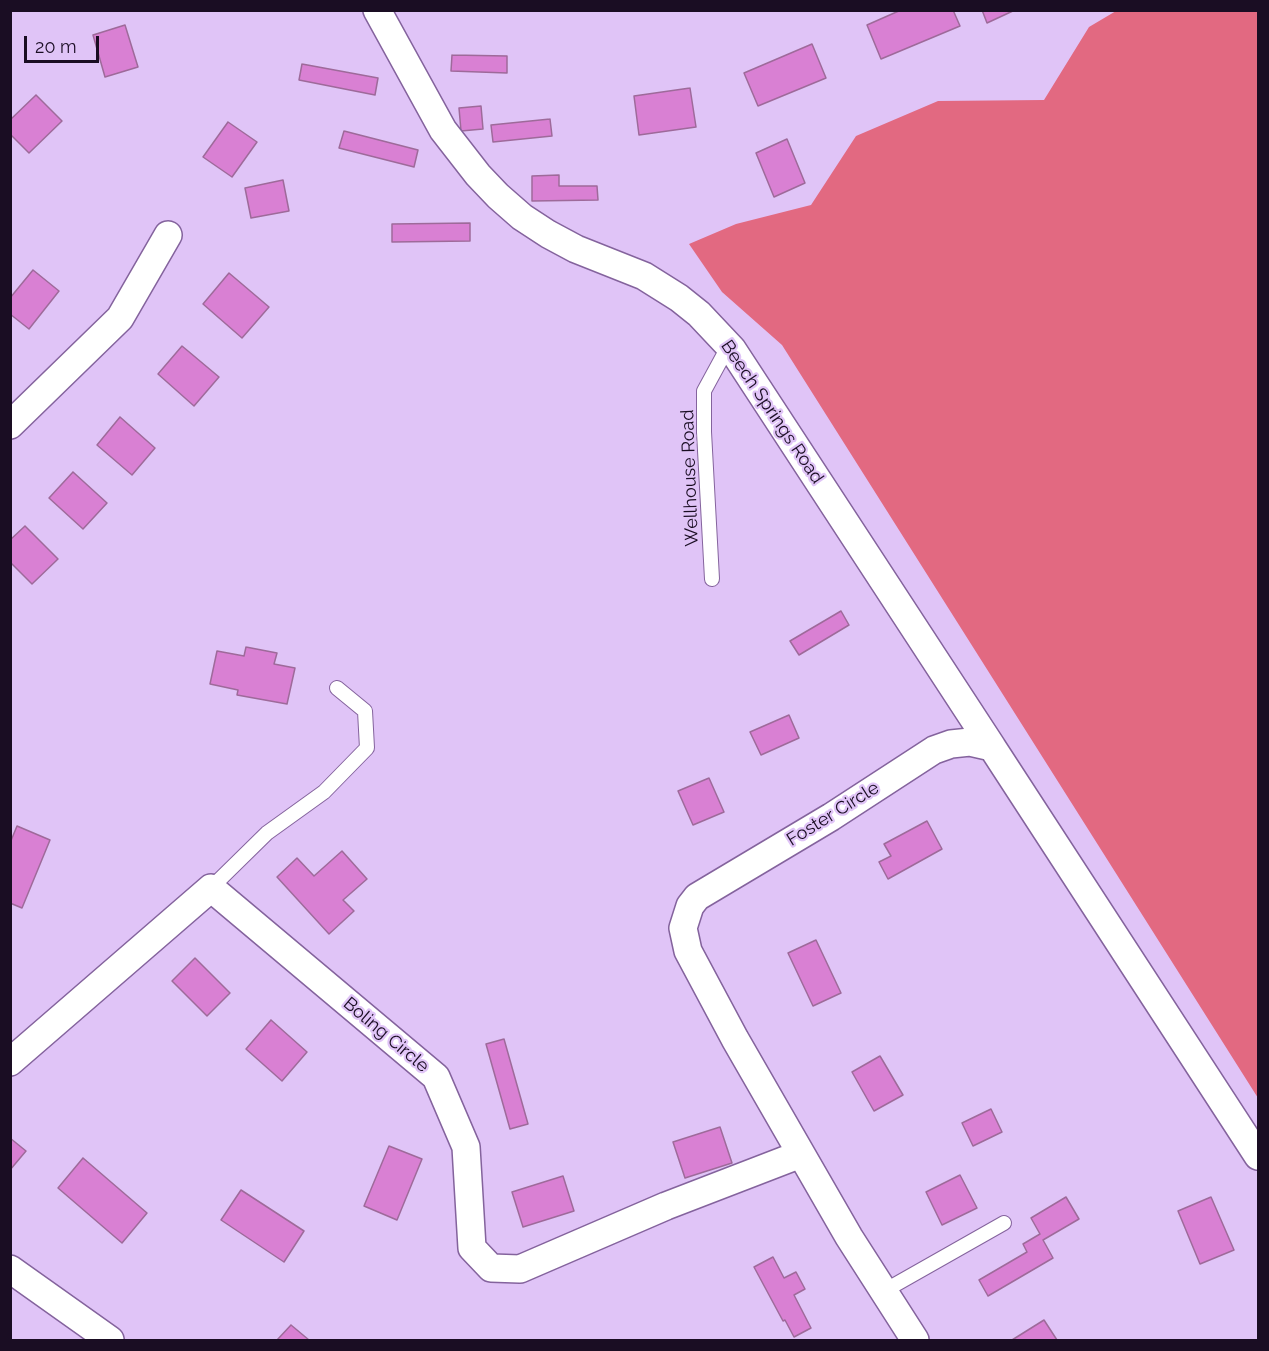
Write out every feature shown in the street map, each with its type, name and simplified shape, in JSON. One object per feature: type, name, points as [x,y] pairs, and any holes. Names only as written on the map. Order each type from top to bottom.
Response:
[{"type":"street","name":"Beech Springs Road","points":[[377,10],[443,130],[478,175],[498,196],[522,217],[548,234],[576,249],[644,276],[680,298],[729,345],[992,747]]},
{"type":"street","points":[[13,416],[120,318],[168,235]]},
{"type":"street","name":"Foster Circle","points":[[915,1341],[801,1154],[735,1039],[688,951],[683,928],[690,906],[698,897],[831,817],[934,750],[951,744],[969,742],[992,747]]},
{"type":"street","points":[[992,747],[1258,1156]]},
{"type":"street","points":[[10,1062],[211,888]]},
{"type":"street","name":"Boling Circle","points":[[211,888],[436,1077],[466,1147],[472,1248],[491,1268],[520,1269],[666,1206],[801,1154]]},
{"type":"street","points":[[10,1269],[110,1341]]},
{"type":"lane","name":"Wellhouse Road","points":[[712,579],[704,391],[729,345]]},
{"type":"lane","points":[[211,888],[267,833],[324,792],[367,748],[365,711],[337,688]]},
{"type":"lane","points":[[884,1291],[1004,1223]]},
{"type":"shaded area","points":[[1116,11],[1258,11],[1258,1098],[782,345],[722,292],[689,244],[736,224],[811,205],[856,136],[938,101],[1044,100],[1089,27]]},
{"type":"building","points":[[901,10],[953,10],[960,26],[881,59],[867,25]]},
{"type":"building","points":[[982,10],[1015,10],[987,23]]},
{"type":"building","points":[[125,25],[138,67],[105,77],[93,35]]},
{"type":"building","points":[[812,44],[826,78],[758,106],[744,73]]},
{"type":"building","points":[[452,55],[507,56],[507,73],[451,71]]},
{"type":"building","points":[[302,64],[378,78],[375,95],[299,80]]},
{"type":"building","points":[[690,88],[696,127],[639,135],[634,96]]},
{"type":"building","points":[[36,95],[62,121],[29,153],[10,134],[10,120]]},
{"type":"building","points":[[481,106],[483,129],[461,131],[459,108]]},
{"type":"building","points":[[550,119],[552,136],[493,142],[491,125]]},
{"type":"building","points":[[228,122],[257,142],[232,177],[203,157]]},
{"type":"building","points":[[344,131],[418,150],[414,167],[339,148]]},
{"type":"building","points":[[787,139],[805,183],[774,197],[756,153]]},
{"type":"building","points":[[559,175],[559,186],[597,186],[598,200],[532,201],[532,176]]},
{"type":"building","points":[[283,180],[289,211],[251,218],[245,188]]},
{"type":"building","points":[[470,223],[470,241],[392,242],[392,224]]},
{"type":"building","points":[[33,270],[59,291],[29,329],[10,314],[10,298]]},
{"type":"building","points":[[229,273],[269,307],[242,338],[203,304]]},
{"type":"building","points":[[182,346],[219,377],[194,406],[158,374]]},
{"type":"building","points":[[120,417],[155,448],[132,475],[97,445]]},
{"type":"building","points":[[73,472],[107,503],[83,529],[49,498]]},
{"type":"building","points":[[25,526],[58,559],[32,584],[10,562],[10,540]]},
{"type":"building","points":[[841,611],[849,625],[799,655],[790,641]]},
{"type":"building","points":[[246,647],[277,653],[274,664],[295,668],[287,704],[237,695],[238,690],[210,684],[217,651],[244,656]]},
{"type":"building","points":[[789,715],[799,738],[761,755],[750,732]]},
{"type":"building","points":[[709,778],[724,812],[693,825],[678,791]]},
{"type":"building","points":[[927,821],[942,849],[888,879],[879,862],[891,856],[884,844]]},
{"type":"building","points":[[17,826],[50,840],[22,908],[10,903],[10,843]]},
{"type":"building","points":[[342,851],[367,879],[343,900],[354,911],[329,934],[277,877],[297,858],[314,876]]},
{"type":"building","points":[[816,940],[841,993],[813,1006],[788,953]]},
{"type":"building","points":[[195,958],[230,993],[207,1016],[172,981]]},
{"type":"building","points":[[271,1020],[307,1052],[282,1081],[246,1049]]},
{"type":"building","points":[[504,1039],[528,1124],[510,1129],[486,1044]]},
{"type":"building","points":[[880,1056],[903,1095],[874,1111],[852,1072]]},
{"type":"building","points":[[991,1109],[1002,1132],[973,1146],[962,1123]]},
{"type":"building","points":[[720,1127],[732,1163],[685,1178],[673,1142]]},
{"type":"building","points":[[10,1138],[26,1151],[10,1170]]},
{"type":"building","points":[[389,1146],[422,1159],[397,1220],[364,1206]]},
{"type":"building","points":[[83,1158],[147,1213],[122,1243],[58,1188]]},
{"type":"building","points":[[960,1175],[977,1208],[942,1225],[926,1192]]},
{"type":"building","points":[[563,1176],[574,1211],[523,1227],[512,1192]]},
{"type":"building","points":[[241,1190],[304,1231],[284,1262],[221,1220]]},
{"type":"building","points":[[1066,1197],[1079,1219],[1043,1240],[1053,1258],[988,1296],[979,1280],[1027,1252],[1023,1244],[1040,1234],[1031,1218]]},
{"type":"building","points":[[1211,1197],[1234,1250],[1200,1264],[1178,1211]]},
{"type":"building","points":[[773,1257],[784,1278],[796,1272],[805,1289],[794,1295],[811,1328],[794,1337],[754,1267]]},
{"type":"building","points":[[1044,1320],[1057,1340],[1012,1340]]},
{"type":"building","points":[[291,1325],[309,1340],[277,1340]]}]
